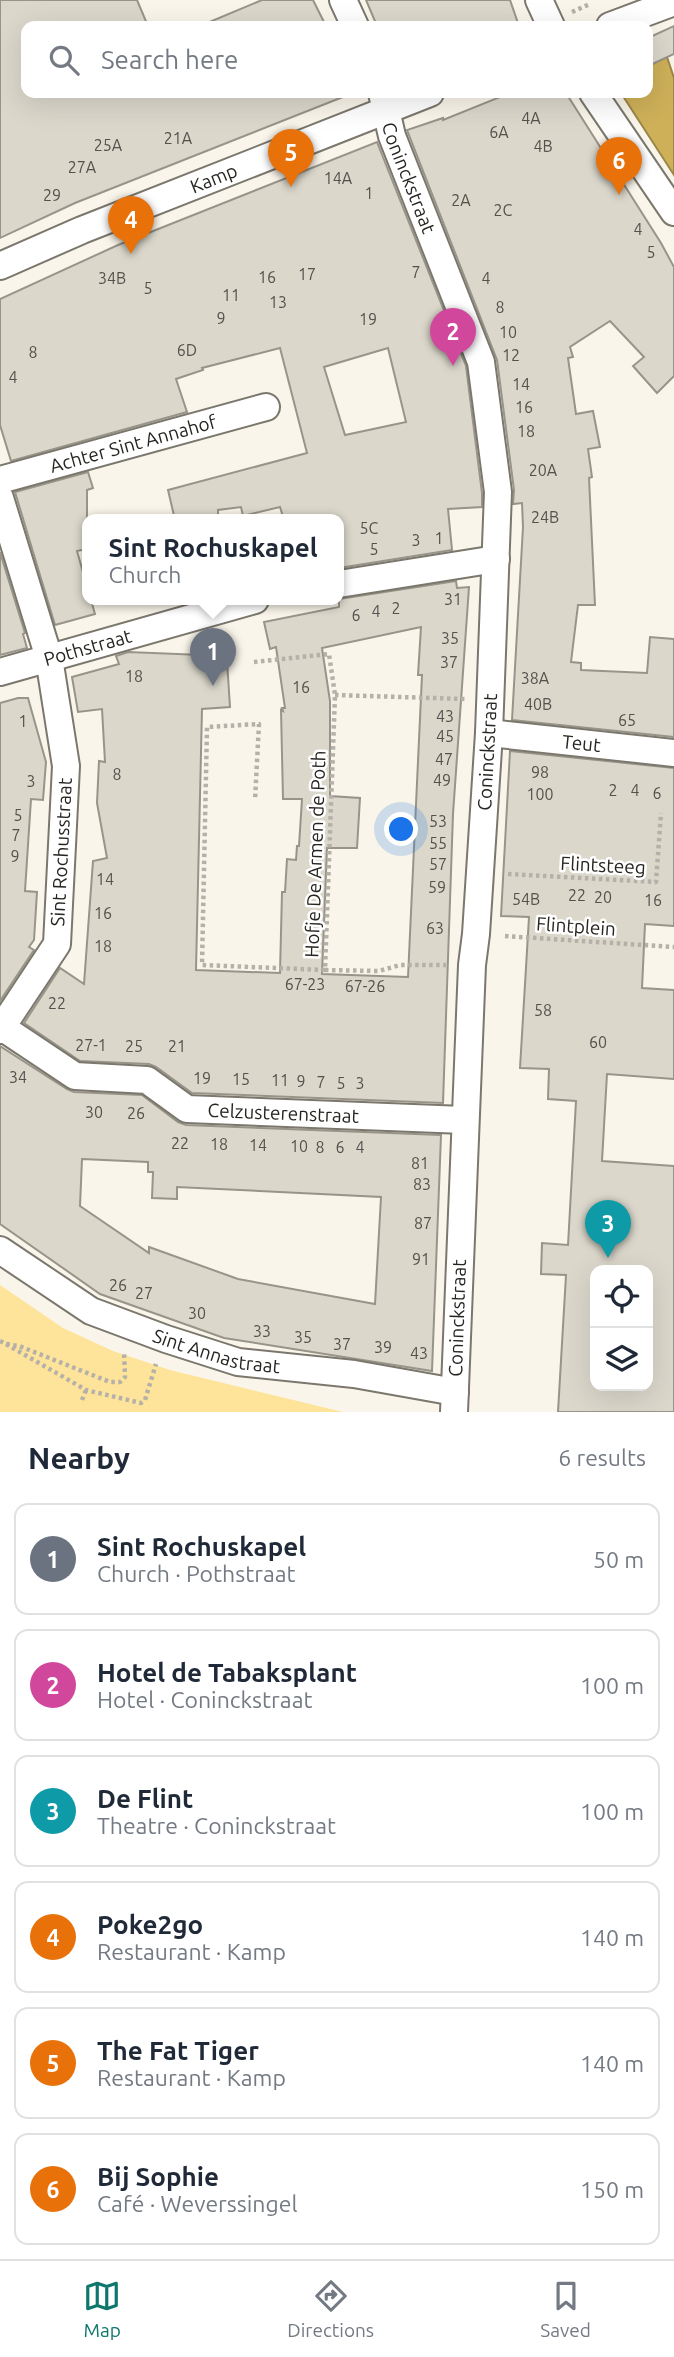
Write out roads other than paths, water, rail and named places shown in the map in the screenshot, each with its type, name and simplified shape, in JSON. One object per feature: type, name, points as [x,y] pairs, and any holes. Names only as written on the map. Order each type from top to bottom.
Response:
[{"type":"street","points":[[343,0],[353,21]]},
{"type":"street","points":[[539,0],[549,21]]},
{"type":"street","points":[[623,21],[674,2]]},
{"type":"street","name":"Kamp","points":[[0,267],[384,101],[401,98]]},
{"type":"street","points":[[596,98],[674,212]]},
{"type":"street","name":"Coninckstraat","points":[[384,101],[392,136],[481,362],[498,492],[490,700],[464,1120],[454,1402]]},
{"type":"street","name":"Achter Sint Annahof","points":[[0,480],[266,407]]},
{"type":"street","name":"Sint Rochusstraat","points":[[0,498],[49,658],[66,766],[57,944],[1,1028]]},
{"type":"street","points":[[344,582],[496,559]]},
{"type":"street","name":"Pothstraat","points":[[0,672],[237,605]]},
{"type":"street","name":"Teut","points":[[488,733],[674,753]]},
{"type":"street","name":"Celzusterenstraat","points":[[1,1028],[75,1076],[147,1080],[187,1109],[464,1120]]},
{"type":"street","name":"Sint Annastraat","points":[[0,1250],[91,1311],[132,1327],[238,1362],[354,1374],[454,1402]]},
{"type":"place","name":"The Fat Tiger","points":[[291,187]]},
{"type":"place","name":"Bij Sophie","points":[[619,195]]},
{"type":"place","name":"Poke2go","points":[[131,254]]},
{"type":"place","name":"Hotel de Tabaksplant","points":[[453,366]]},
{"type":"place","name":"Sint Rochuskapel","points":[[213,686]]},
{"type":"place","name":"De Flint","points":[[608,1258]]}]
